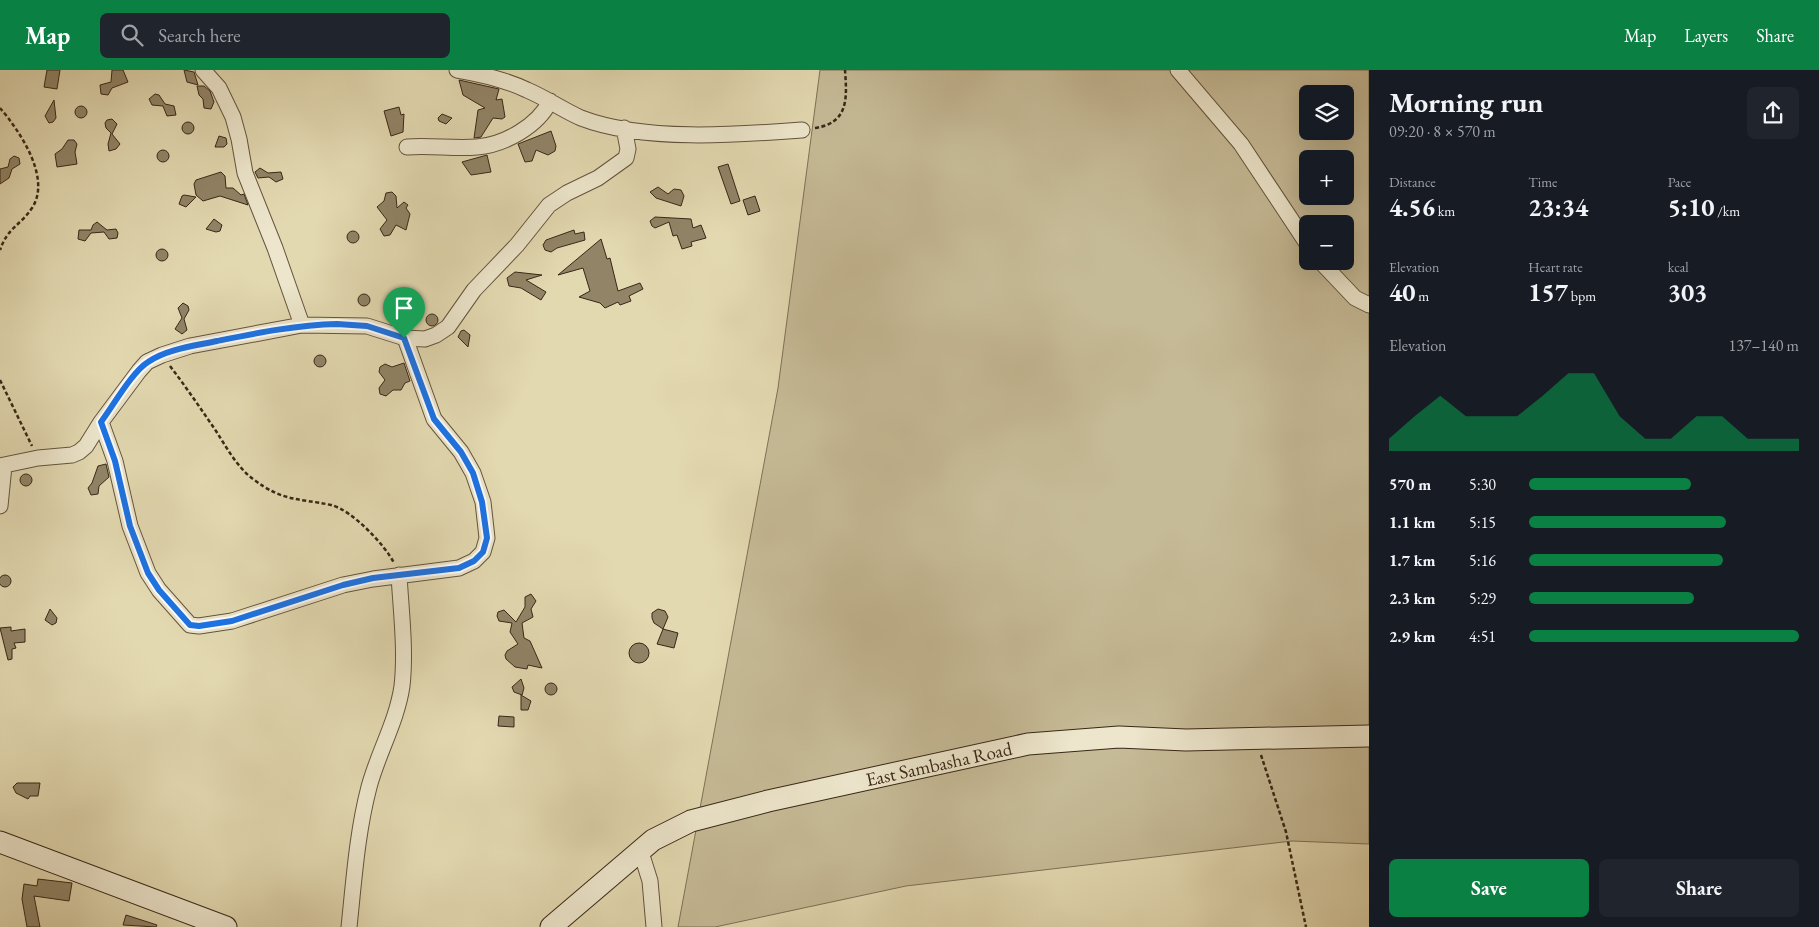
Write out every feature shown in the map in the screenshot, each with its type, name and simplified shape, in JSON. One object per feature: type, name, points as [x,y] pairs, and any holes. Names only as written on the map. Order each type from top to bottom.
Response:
[{"type":"street","points":[[203,70],[219,88],[233,116],[245,173],[276,248],[302,325]]},
{"type":"street","points":[[457,70],[510,84],[550,101],[581,118],[624,128],[739,135],[802,130]]},
{"type":"street","points":[[1178,70],[1241,144],[1299,231]]},
{"type":"street","points":[[407,147],[477,147],[490,145],[537,120],[550,101]]},
{"type":"street","points":[[0,506],[2,466],[38,458],[62,457],[79,452],[86,446],[139,370],[147,362],[162,355],[190,346],[302,325],[367,326],[404,338],[425,339],[436,335],[448,327],[474,290],[516,246],[549,205],[620,164],[626,158],[628,149],[624,128]]},
{"type":"street","points":[[1329,270],[1356,298],[1369,305]]},
{"type":"street","points":[[101,422],[115,461],[130,526],[148,573],[159,590],[190,625],[199,626],[232,621],[343,585],[399,575],[436,573],[459,568],[474,561],[483,552],[487,538],[482,502],[473,473],[461,452],[434,419],[404,338]]},
{"type":"street","points":[[349,927],[355,855],[360,824],[369,785],[385,744],[402,688],[403,642],[399,575]]},
{"type":"street","name":"East Sambasha Road","points":[[551,927],[640,849],[667,832],[691,821],[768,801],[1028,744],[1119,737],[1186,740],[1369,736]]},
{"type":"street","points":[[0,842],[226,927]]},
{"type":"street","points":[[640,849],[650,881],[654,927]]},
{"type":"path","points":[[802,130],[834,123],[841,114],[846,101],[844,70]]},
{"type":"path","points":[[0,108],[20,133],[29,149],[37,182],[36,198],[32,208],[13,226],[5,237],[0,250]]},
{"type":"path","points":[[162,355],[232,456],[248,475],[264,487],[285,498],[330,505],[340,509],[363,526],[386,549],[399,575]]},
{"type":"path","points":[[0,380],[38,458]]},
{"type":"path","points":[[1256,739],[1286,832],[1306,927]]},
{"type":"shaded area","points":[[820,70],[1369,70],[1369,844],[1292,841],[906,886],[715,927],[678,927],[778,388]]},
{"type":"building","points":[[47,70],[60,70],[57,89],[44,87]]},
{"type":"building","points":[[112,70],[123,70],[128,82],[112,88],[108,95],[101,94],[100,85],[111,82]]},
{"type":"building","points":[[184,70],[194,72],[198,85],[187,82]]},
{"type":"building","points":[[459,80],[499,89],[496,100],[502,99],[505,117],[502,119],[493,118],[481,137],[474,138],[478,110],[485,108],[463,95]]},
{"type":"building","points":[[197,86],[204,86],[210,91],[214,102],[211,109],[204,108],[203,99],[199,95]]},
{"type":"building","points":[[155,94],[159,95],[165,104],[174,106],[176,115],[167,116],[163,106],[152,105],[149,99]]},
{"type":"building","points":[[54,100],[56,118],[53,122],[49,123],[45,116]]},
{"type":"building","points":[[81,106],[87,112],[81,118],[75,112]]},
{"type":"building","points":[[399,107],[401,115],[404,114],[403,132],[391,136],[384,111]]},
{"type":"building","points":[[442,114],[452,118],[446,124],[439,121],[438,118]]},
{"type":"building","points":[[112,119],[117,124],[112,134],[120,144],[116,149],[109,151],[108,144],[111,133],[106,128],[105,123],[107,120]]},
{"type":"building","points":[[188,122],[194,128],[188,134],[182,128]]},
{"type":"building","points":[[551,131],[556,146],[555,151],[548,155],[536,150],[532,161],[525,162],[518,144]]},
{"type":"building","points":[[219,136],[226,138],[227,144],[224,147],[215,147]]},
{"type":"building","points":[[68,140],[74,140],[77,144],[75,152],[77,164],[57,167],[55,154],[62,149]]},
{"type":"building","points":[[163,150],[169,156],[163,162],[157,156]]},
{"type":"building","points":[[487,155],[491,172],[471,175],[462,162]]},
{"type":"building","points":[[14,156],[19,158],[20,164],[12,169],[9,178],[0,184],[0,169],[8,167],[10,159]]},
{"type":"building","points":[[728,164],[740,201],[731,204],[718,167]]},
{"type":"building","points":[[260,168],[268,173],[281,172],[283,179],[276,182],[269,177],[258,178],[255,172]]},
{"type":"building","points":[[221,172],[225,176],[226,188],[233,188],[241,195],[244,194],[248,205],[220,196],[203,201],[196,195],[194,184],[196,180]]},
{"type":"building","points":[[658,187],[668,194],[674,189],[681,190],[684,196],[681,206],[656,198],[650,192]]},
{"type":"building","points":[[392,192],[396,196],[397,208],[404,202],[408,205],[406,208],[410,214],[406,230],[396,225],[390,235],[384,236],[380,229],[387,220],[377,207],[384,201],[386,193]]},
{"type":"building","points":[[182,196],[196,197],[186,207],[179,204]]},
{"type":"building","points":[[755,196],[760,211],[748,215],[743,200]]},
{"type":"building","points":[[655,217],[691,219],[693,228],[701,225],[706,238],[691,242],[692,246],[682,249],[677,235],[673,236],[669,222],[655,228],[652,226],[650,221]]},
{"type":"building","points":[[214,219],[222,225],[220,231],[216,232],[206,229]]},
{"type":"building","points":[[97,222],[107,230],[116,229],[118,233],[117,238],[109,239],[104,232],[91,233],[85,241],[78,239],[79,230],[91,230]]},
{"type":"building","points":[[574,230],[575,234],[584,232],[585,240],[557,248],[551,252],[545,250],[543,245],[546,240]]},
{"type":"building","points":[[353,231],[359,237],[353,243],[347,237]]},
{"type":"building","points":[[601,239],[607,259],[610,258],[618,291],[640,283],[643,289],[629,296],[631,301],[620,305],[618,302],[605,308],[600,303],[579,297],[590,291],[583,268],[558,275]]},
{"type":"building","points":[[162,249],[168,255],[162,261],[156,255]]},
{"type":"building","points":[[515,272],[542,275],[526,280],[546,292],[541,300],[521,288],[509,286],[507,278]]},
{"type":"building","points":[[364,294],[370,300],[364,306],[358,300]]},
{"type":"building","points":[[183,303],[188,306],[189,310],[184,319],[187,330],[182,334],[175,329],[182,318],[178,308]]},
{"type":"building","points":[[432,314],[438,320],[432,326],[426,320]]},
{"type":"building","points":[[406,318],[412,324],[406,330],[400,324]]},
{"type":"building","points":[[464,330],[470,335],[468,347],[458,337],[461,331]]},
{"type":"building","points":[[320,355],[326,361],[320,367],[314,361]]},
{"type":"building","points":[[404,363],[410,381],[405,383],[401,390],[393,390],[386,396],[380,394],[379,388],[385,380],[379,372],[380,367],[385,364],[392,367]]},
{"type":"building","points":[[106,464],[109,477],[99,486],[98,494],[91,495],[88,488],[92,483],[98,466]]},
{"type":"building","points":[[26,474],[32,480],[26,486],[20,480]]},
{"type":"building","points":[[5,575],[11,581],[5,587],[-1,581]]},
{"type":"building","points":[[531,594],[536,601],[531,609],[533,617],[522,623],[524,638],[530,641],[542,668],[528,665],[527,669],[515,667],[506,659],[507,651],[518,644],[510,632],[512,623],[499,621],[497,616],[498,612],[504,610],[516,622],[525,607],[525,597]]},
{"type":"building","points":[[50,609],[57,618],[56,623],[52,625],[45,620]]},
{"type":"building","points":[[658,609],[665,611],[668,617],[663,629],[654,623],[652,618],[652,613]]},
{"type":"building","points":[[11,627],[11,631],[25,629],[25,642],[14,643],[16,648],[12,649],[12,659],[8,660],[0,628]]},
{"type":"building","points":[[663,629],[678,633],[674,648],[657,644]]},
{"type":"building","points":[[639,643],[646,646],[649,653],[646,660],[639,663],[632,660],[629,653],[632,646]]},
{"type":"building","points":[[521,679],[524,688],[522,695],[514,692],[512,687]]},
{"type":"building","points":[[551,683],[557,689],[551,695],[545,689]]},
{"type":"building","points":[[521,695],[531,701],[528,710],[521,710]]},
{"type":"building","points":[[499,716],[514,717],[514,727],[498,726]]},
{"type":"building","points":[[17,783],[40,783],[38,796],[30,796],[28,799],[16,793],[13,787]]},
{"type":"building","points":[[38,879],[72,883],[69,901],[34,896],[40,927],[27,927],[22,899],[24,884],[37,886]]},
{"type":"building","points":[[126,915],[157,925],[156,927],[123,925]]},
{"type":"route","points":[[337,324],[367,326],[404,338],[434,419],[461,452],[473,473],[482,502],[487,538],[483,552],[474,561],[459,568],[436,573],[373,578],[343,585],[266,611],[214,625],[195,626],[187,623],[159,590],[148,573],[130,526],[115,461],[101,422],[139,370],[147,362],[190,346],[302,325],[337,324]]}]
